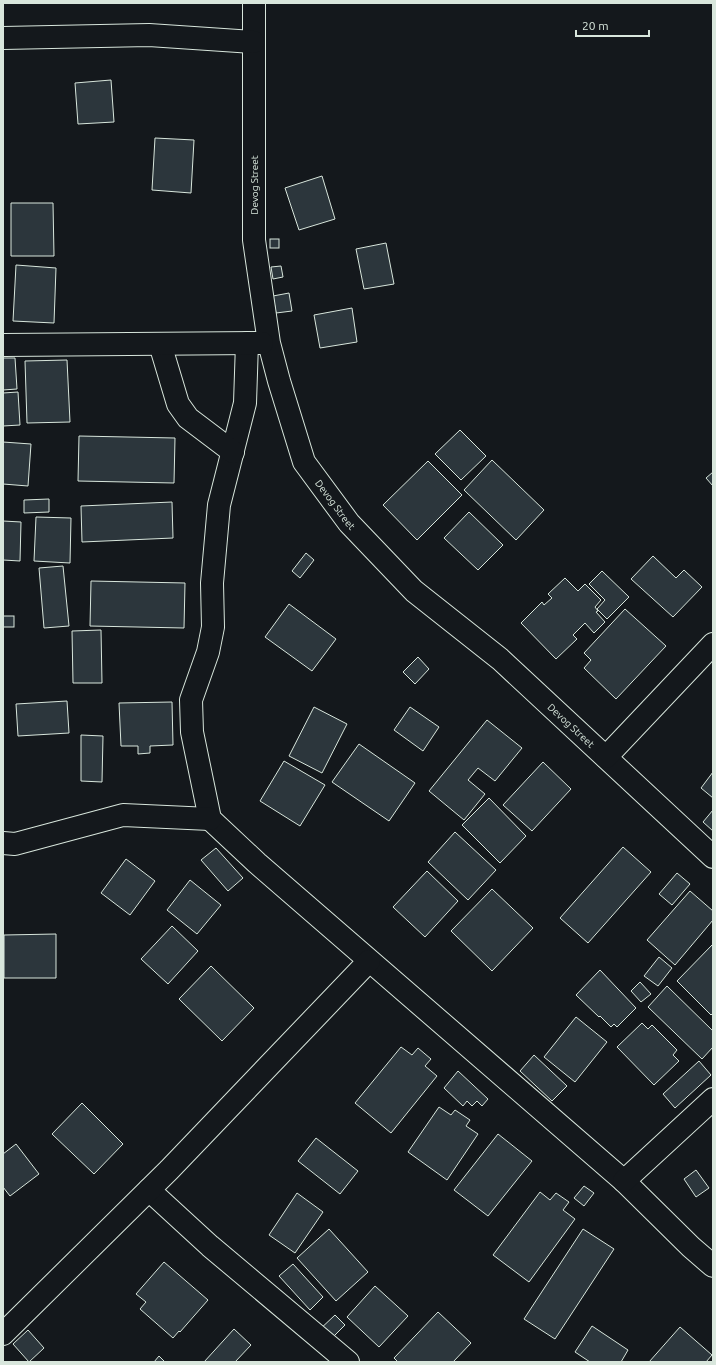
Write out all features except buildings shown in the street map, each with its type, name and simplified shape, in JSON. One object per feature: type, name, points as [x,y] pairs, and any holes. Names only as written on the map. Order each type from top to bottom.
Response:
[{"type":"street","name":"Devog Street","points":[[254,3],[254,240],[269,343],[304,462],[349,523],[414,592],[500,659],[713,857]]},
{"type":"street","points":[[3,38],[149,35],[254,42]]},
{"type":"street","points":[[247,343],[245,403],[219,505],[212,583],[213,627],[208,652],[191,700],[192,732],[210,819],[257,863],[369,961],[624,1181],[691,1247],[713,1266]]},
{"type":"street","points":[[3,345],[269,343]]},
{"type":"street","points":[[160,344],[178,404],[188,418],[233,452]]},
{"type":"street","points":[[606,757],[713,644]]},
{"type":"street","points":[[3,843],[15,844],[123,815],[210,819]]},
{"type":"street","points":[[3,1334],[148,1190],[369,961]]},
{"type":"street","points":[[624,1181],[713,1099]]},
{"type":"street","points":[[148,1190],[204,1241],[348,1362]]}]
